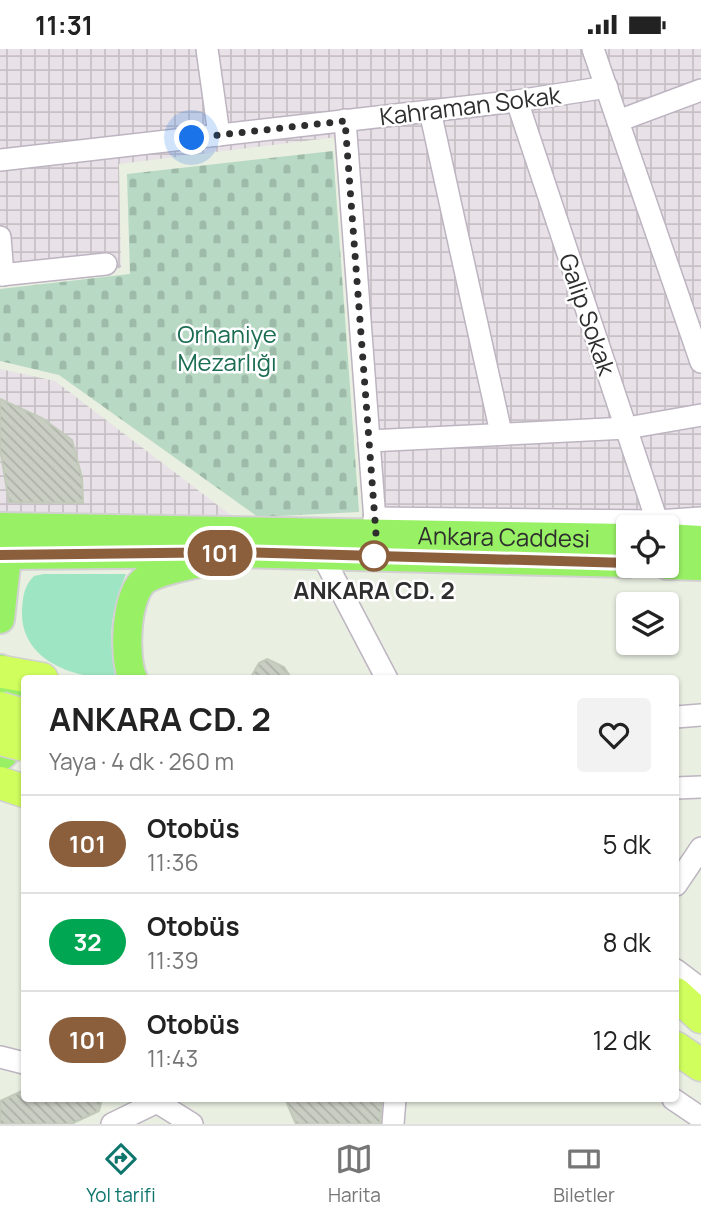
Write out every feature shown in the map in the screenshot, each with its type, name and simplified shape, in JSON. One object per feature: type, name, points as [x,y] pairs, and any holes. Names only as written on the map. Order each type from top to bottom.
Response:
[{"type":"highway","points":[[1,670],[23,675]]},
{"type":"highway","points":[[0,708],[21,714]]},
{"type":"highway","points":[[0,739],[21,744]]},
{"type":"highway","points":[[0,783],[21,790]]},
{"type":"highway","points":[[679,997],[701,1017]]},
{"type":"highway","points":[[679,1017],[701,1034]]},
{"type":"highway","points":[[679,1050],[701,1065]]},
{"type":"highway","points":[[679,1068],[701,1081]]},
{"type":"main road","name":"Ankara Caddesi","points":[[4,541],[375,526],[616,536]]},
{"type":"main road","points":[[679,534],[701,540]]},
{"type":"main road","points":[[0,619],[4,541]]},
{"type":"main road","name":"Ankara Caddesi","points":[[4,541],[322,555],[616,563]]},
{"type":"main road","points":[[132,675],[127,654],[128,626],[132,598],[144,580],[168,570],[239,552]]},
{"type":"main road","points":[[679,565],[701,566]]},
{"type":"main road","points":[[0,757],[15,738],[20,720],[19,700],[12,682],[1,670]]},
{"type":"street","points":[[208,49],[219,135]]},
{"type":"street","points":[[593,49],[701,362]]},
{"type":"street","name":"Kahraman Sokak","points":[[0,160],[517,101],[607,87]]},
{"type":"street","points":[[618,121],[701,90]]},
{"type":"street","name":"Galip Sokak","points":[[517,101],[656,515]]},
{"type":"street","points":[[430,111],[501,433]]},
{"type":"street","points":[[345,121],[375,526],[616,529]]},
{"type":"street","points":[[0,237],[2,275],[106,264]]},
{"type":"street","points":[[369,441],[627,428],[701,415]]},
{"type":"street","points":[[679,524],[701,519]]},
{"type":"street","points":[[322,555],[385,675]]},
{"type":"street","points":[[679,717],[701,715]]},
{"type":"street","points":[[679,788],[701,787]]},
{"type":"street","points":[[679,881],[701,848]]},
{"type":"street","points":[[679,972],[701,989]]},
{"type":"street","points":[[0,1057],[21,1062]]},
{"type":"street","points":[[112,1124],[154,1102]]},
{"type":"street","points":[[161,1102],[192,1124]]},
{"type":"street","points":[[393,1124],[395,1102]]},
{"type":"street","points":[[677,1102],[701,1118]]},
{"type":"shaded area","points":[[0,49],[701,49],[701,519],[679,519],[679,515],[616,515],[616,521],[370,526],[337,137],[119,164],[121,268],[0,281]]},
{"type":"shaded area","points":[[0,369],[55,381],[245,526],[0,518]]},
{"type":"green space","name":"Orhaniye Mezarlığı","points":[[333,151],[359,512],[258,517],[59,375],[0,361],[0,289],[130,274],[127,174]]},
{"type":"green space","points":[[126,574],[114,613],[111,640],[118,675],[83,675],[69,671],[41,655],[30,643],[24,628],[22,610],[28,584],[34,576]]},
{"type":"building","points":[[0,399],[42,418],[72,440],[82,478],[83,503],[9,502],[0,449]]},
{"type":"building","points":[[267,659],[284,667],[289,675],[252,675],[259,663]]},
{"type":"building","points":[[21,1091],[21,1102],[101,1102],[99,1111],[71,1124],[0,1124],[0,1101]]},
{"type":"building","points":[[286,1102],[382,1102],[380,1124],[296,1124]]},
{"type":"bus line","name":"101","points":[[0,555],[239,552],[616,563]]},
{"type":"place","name":"ANKARA CD. 2","points":[[374,556]]},
{"type":"route","points":[[192,138],[345,121],[376,534],[374,556]]}]
